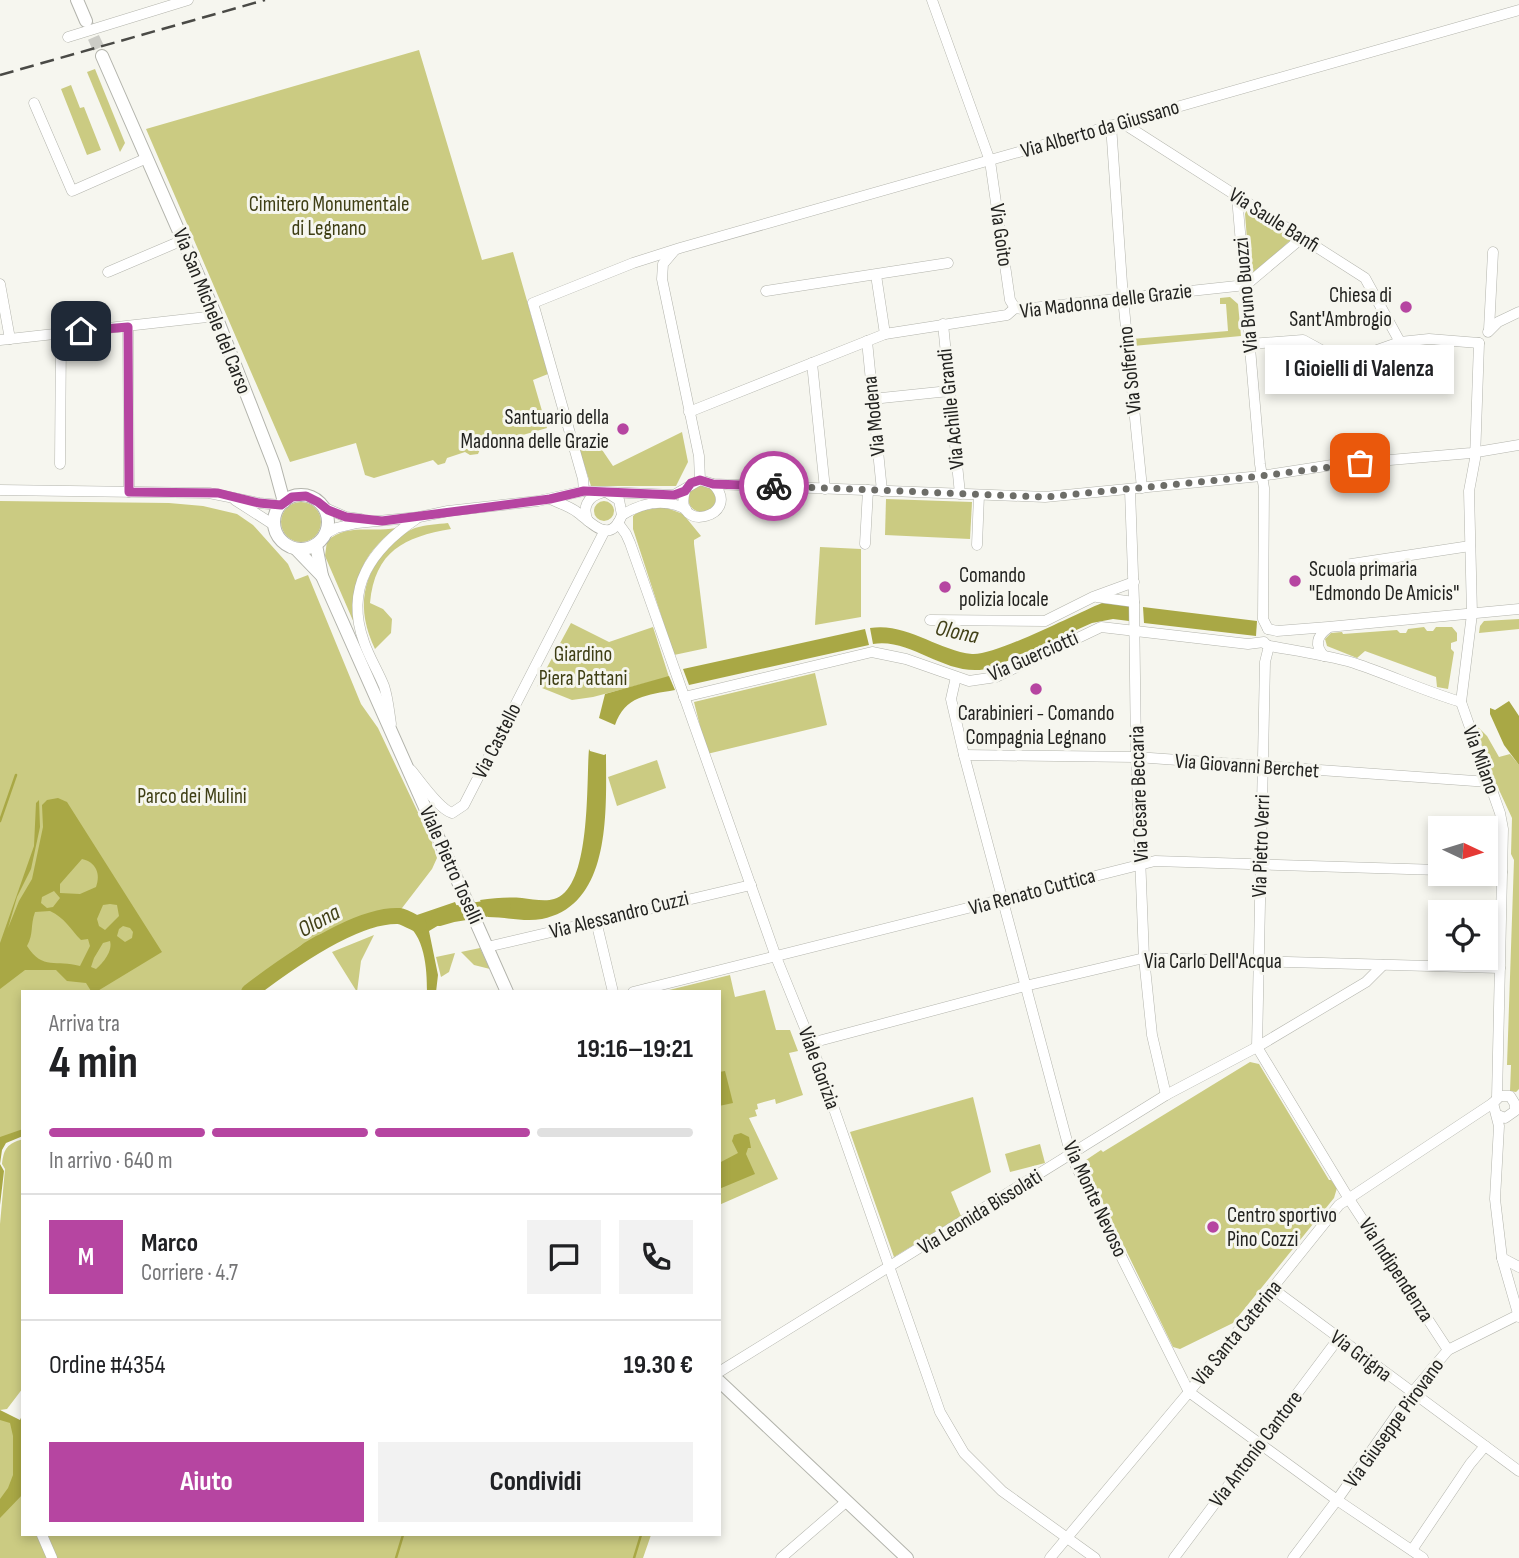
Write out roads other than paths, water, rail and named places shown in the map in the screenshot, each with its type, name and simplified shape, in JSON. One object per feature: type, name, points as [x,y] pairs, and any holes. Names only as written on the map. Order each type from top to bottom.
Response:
[{"type":"main road","points":[[77,0],[86,21]]},
{"type":"main road","name":"Via San Michele del Carso","points":[[102,56],[216,316],[274,464],[282,503]]},
{"type":"main road","name":"Via San Michele del Carso","points":[[274,464],[299,495]]},
{"type":"main road","points":[[299,495],[313,498],[323,507],[328,520],[325,534],[316,545],[303,550],[289,547],[279,538],[274,524],[276,511],[282,503],[299,495]]},
{"type":"main road","name":"Viale Pietro Toselli","points":[[316,545],[322,576],[506,990]]},
{"type":"main road","name":"Viale Pietro Toselli","points":[[296,549],[322,576]]},
{"type":"main road","points":[[721,1383],[907,1558]]},
{"type":"street","points":[[68,37],[188,0]]},
{"type":"street","name":"Via Goito","points":[[932,0],[990,161],[1010,300],[1015,308]]},
{"type":"street","name":"Via Alberto da Giussano","points":[[584,491],[533,303],[633,263],[680,248],[1519,10]]},
{"type":"street","points":[[34,103],[72,191],[147,158]]},
{"type":"street","name":"Via Saule Banfi","points":[[1116,124],[1366,278],[1400,342]]},
{"type":"street","name":"Via Solferino","points":[[1116,124],[1123,298],[1142,488]]},
{"type":"street","name":"Via Bruno Buozzi","points":[[1237,197],[1264,488],[1263,620],[1273,630]]},
{"type":"street","points":[[1246,285],[1303,237]]},
{"type":"street","points":[[108,272],[183,240]]},
{"type":"street","points":[[680,248],[671,252],[665,260],[662,279],[699,456],[700,480]]},
{"type":"street","points":[[1489,330],[1493,252]]},
{"type":"street","points":[[633,263],[651,264],[662,279]]},
{"type":"street","points":[[766,291],[948,263]]},
{"type":"street","points":[[876,275],[885,334]]},
{"type":"street","points":[[0,284],[5,339],[216,316]]},
{"type":"street","name":"Via Madonna delle Grazie","points":[[690,412],[885,334],[1007,316],[1015,308],[1246,285]]},
{"type":"street","points":[[1461,702],[1472,614],[1469,491],[1475,451],[1479,343],[1497,322],[1519,312]]},
{"type":"street","name":"Via Achille Grandi","points":[[943,324],[960,494]]},
{"type":"street","points":[[128,327],[129,492]]},
{"type":"street","points":[[60,464],[61,333]]},
{"type":"street","points":[[1250,344],[1303,340],[1336,358],[1363,355],[1400,342],[1429,339],[1479,343]]},
{"type":"street","name":"Via Modena","points":[[866,341],[882,491]]},
{"type":"street","points":[[812,363],[825,489]]},
{"type":"street","points":[[873,399],[950,391]]},
{"type":"street","points":[[686,509],[683,500],[685,491],[691,483],[700,480],[713,484],[1045,497],[1261,476],[1332,465],[1519,445]]},
{"type":"street","points":[[550,499],[569,507],[596,528],[605,530],[638,505],[647,503],[672,504],[686,509],[693,516],[703,518],[716,511],[720,497],[713,484]]},
{"type":"street","points":[[0,489],[209,493],[259,503],[282,503]]},
{"type":"street","points":[[865,544],[868,490]]},
{"type":"street","name":"Via Cesare Beccaria","points":[[1130,490],[1144,958],[1152,1035],[1166,1096]]},
{"type":"street","points":[[325,534],[345,526],[550,499],[584,491],[674,495],[685,491]]},
{"type":"street","points":[[588,522],[585,513],[587,503],[593,496],[605,492],[619,500],[620,519]]},
{"type":"street","points":[[977,545],[979,495]]},
{"type":"street","points":[[229,496],[274,524]]},
{"type":"street","points":[[323,507],[346,517],[382,521]]},
{"type":"street","name":"Viale Pietro Toselli","points":[[394,738],[385,688],[364,642],[357,603],[363,578],[375,555],[387,541],[419,517]]},
{"type":"street","name":"Viale Gorizia","points":[[620,519],[776,957],[811,1042],[940,1412],[964,1453],[1002,1491],[1095,1558]]},
{"type":"street","name":"Via Castello","points":[[408,766],[432,793],[439,806],[452,813],[464,805],[605,530]]},
{"type":"street","points":[[1345,565],[1470,546]]},
{"type":"street","points":[[930,620],[1045,621],[1094,597],[1134,582]]},
{"type":"street","points":[[1094,597],[1134,604]]},
{"type":"street","points":[[1273,630],[1280,640],[1268,645],[1263,636],[1273,630],[1519,609]]},
{"type":"street","name":"Via Guerciotti","points":[[684,697],[872,652],[906,659],[969,681],[996,677],[1101,627],[1135,628],[1268,645],[1324,656],[1461,702]]},
{"type":"street","points":[[1324,656],[1318,649],[1317,641],[1328,627]]},
{"type":"street","name":"Via Pietro Verri","points":[[1257,1047],[1265,662],[1268,645]]},
{"type":"street","name":"Via Monte Nevoso","points":[[956,677],[951,699],[964,755],[1070,1156],[1189,1392],[1259,1445],[1423,1558]]},
{"type":"street","name":"Via Milano","points":[[1461,702],[1500,813],[1503,829],[1497,1069],[1504,1082],[1508,1104],[1495,1199],[1502,1258],[1518,1316]]},
{"type":"street","name":"Via Giovanni Berchet","points":[[964,755],[1136,757],[1489,782]]},
{"type":"street","name":"Via Renato Cuttica","points":[[640,990],[1155,861],[1428,870]]},
{"type":"street","name":"Via Alessandro Cuzzi","points":[[487,947],[751,886]]},
{"type":"street","points":[[596,921],[613,990]]},
{"type":"street","name":"Via Carlo Dell'Acqua","points":[[811,1042],[1144,958],[1500,968]]},
{"type":"street","name":"Via Leonida Bissolati","points":[[721,1371],[1166,1096],[1257,1047],[1366,982],[1383,965]]},
{"type":"street","name":"Via Indipendenza","points":[[1257,1047],[1349,1199],[1448,1350]]},
{"type":"street","name":"Via Santa Caterina","points":[[1050,1558],[1189,1392],[1339,1205],[1482,1112],[1508,1104]]},
{"type":"street","points":[[1502,1258],[1519,1267]]},
{"type":"street","name":"Via Grigna","points":[[1273,1289],[1519,1471]]},
{"type":"street","name":"Via Giuseppe Pirovano","points":[[1293,1558],[1412,1394],[1448,1350],[1518,1316]]},
{"type":"street","name":"Via Antonio Cantore","points":[[1174,1558],[1338,1339]]},
{"type":"street","points":[[1412,1550],[1485,1446]]},
{"type":"street","points":[[781,1558],[847,1501]]},
{"type":"street","points":[[42,1536],[52,1558]]},
{"type":"waterway","points":[[0,821],[16,775]]},
{"type":"waterway","name":"Olona","points":[[439,918],[503,906]]},
{"type":"waterway","name":"Olona","points":[[252,990],[320,944],[361,923],[399,916],[419,925]]},
{"type":"waterway","points":[[396,1558],[403,1536]]},
{"type":"waterway","points":[[634,1558],[641,1536]]},
{"type":"tunnel","points":[[86,21],[102,56]]},
{"type":"railway","points":[[0,75],[265,0]]},
{"type":"place","name":"Chiesa di Sant'Ambrogio","points":[[1406,307]]},
{"type":"place","name":"Santuario della Madonna delle Grazie","points":[[623,429]]},
{"type":"place","name":"I Gioielli di Valenza","points":[[1360,463]]},
{"type":"place","name":"Scuola primaria \"Edmondo De Amicis\"","points":[[1295,581]]},
{"type":"place","name":"Comando polizia locale","points":[[945,587]]},
{"type":"place","name":"Carabinieri - Comando Compagnia Legnano","points":[[1036,689]]},
{"type":"place","name":"Centro sportivo Pino Cozzi","points":[[1213,1227]]},
{"type":"park label","name":"Cimitero Monumentale di Legnano","points":[[329,216]]},
{"type":"park label","name":"Giardino Piera Pattani","points":[[583,666]]},
{"type":"park label","name":"Parco dei Mulini","points":[[192,796]]}]
